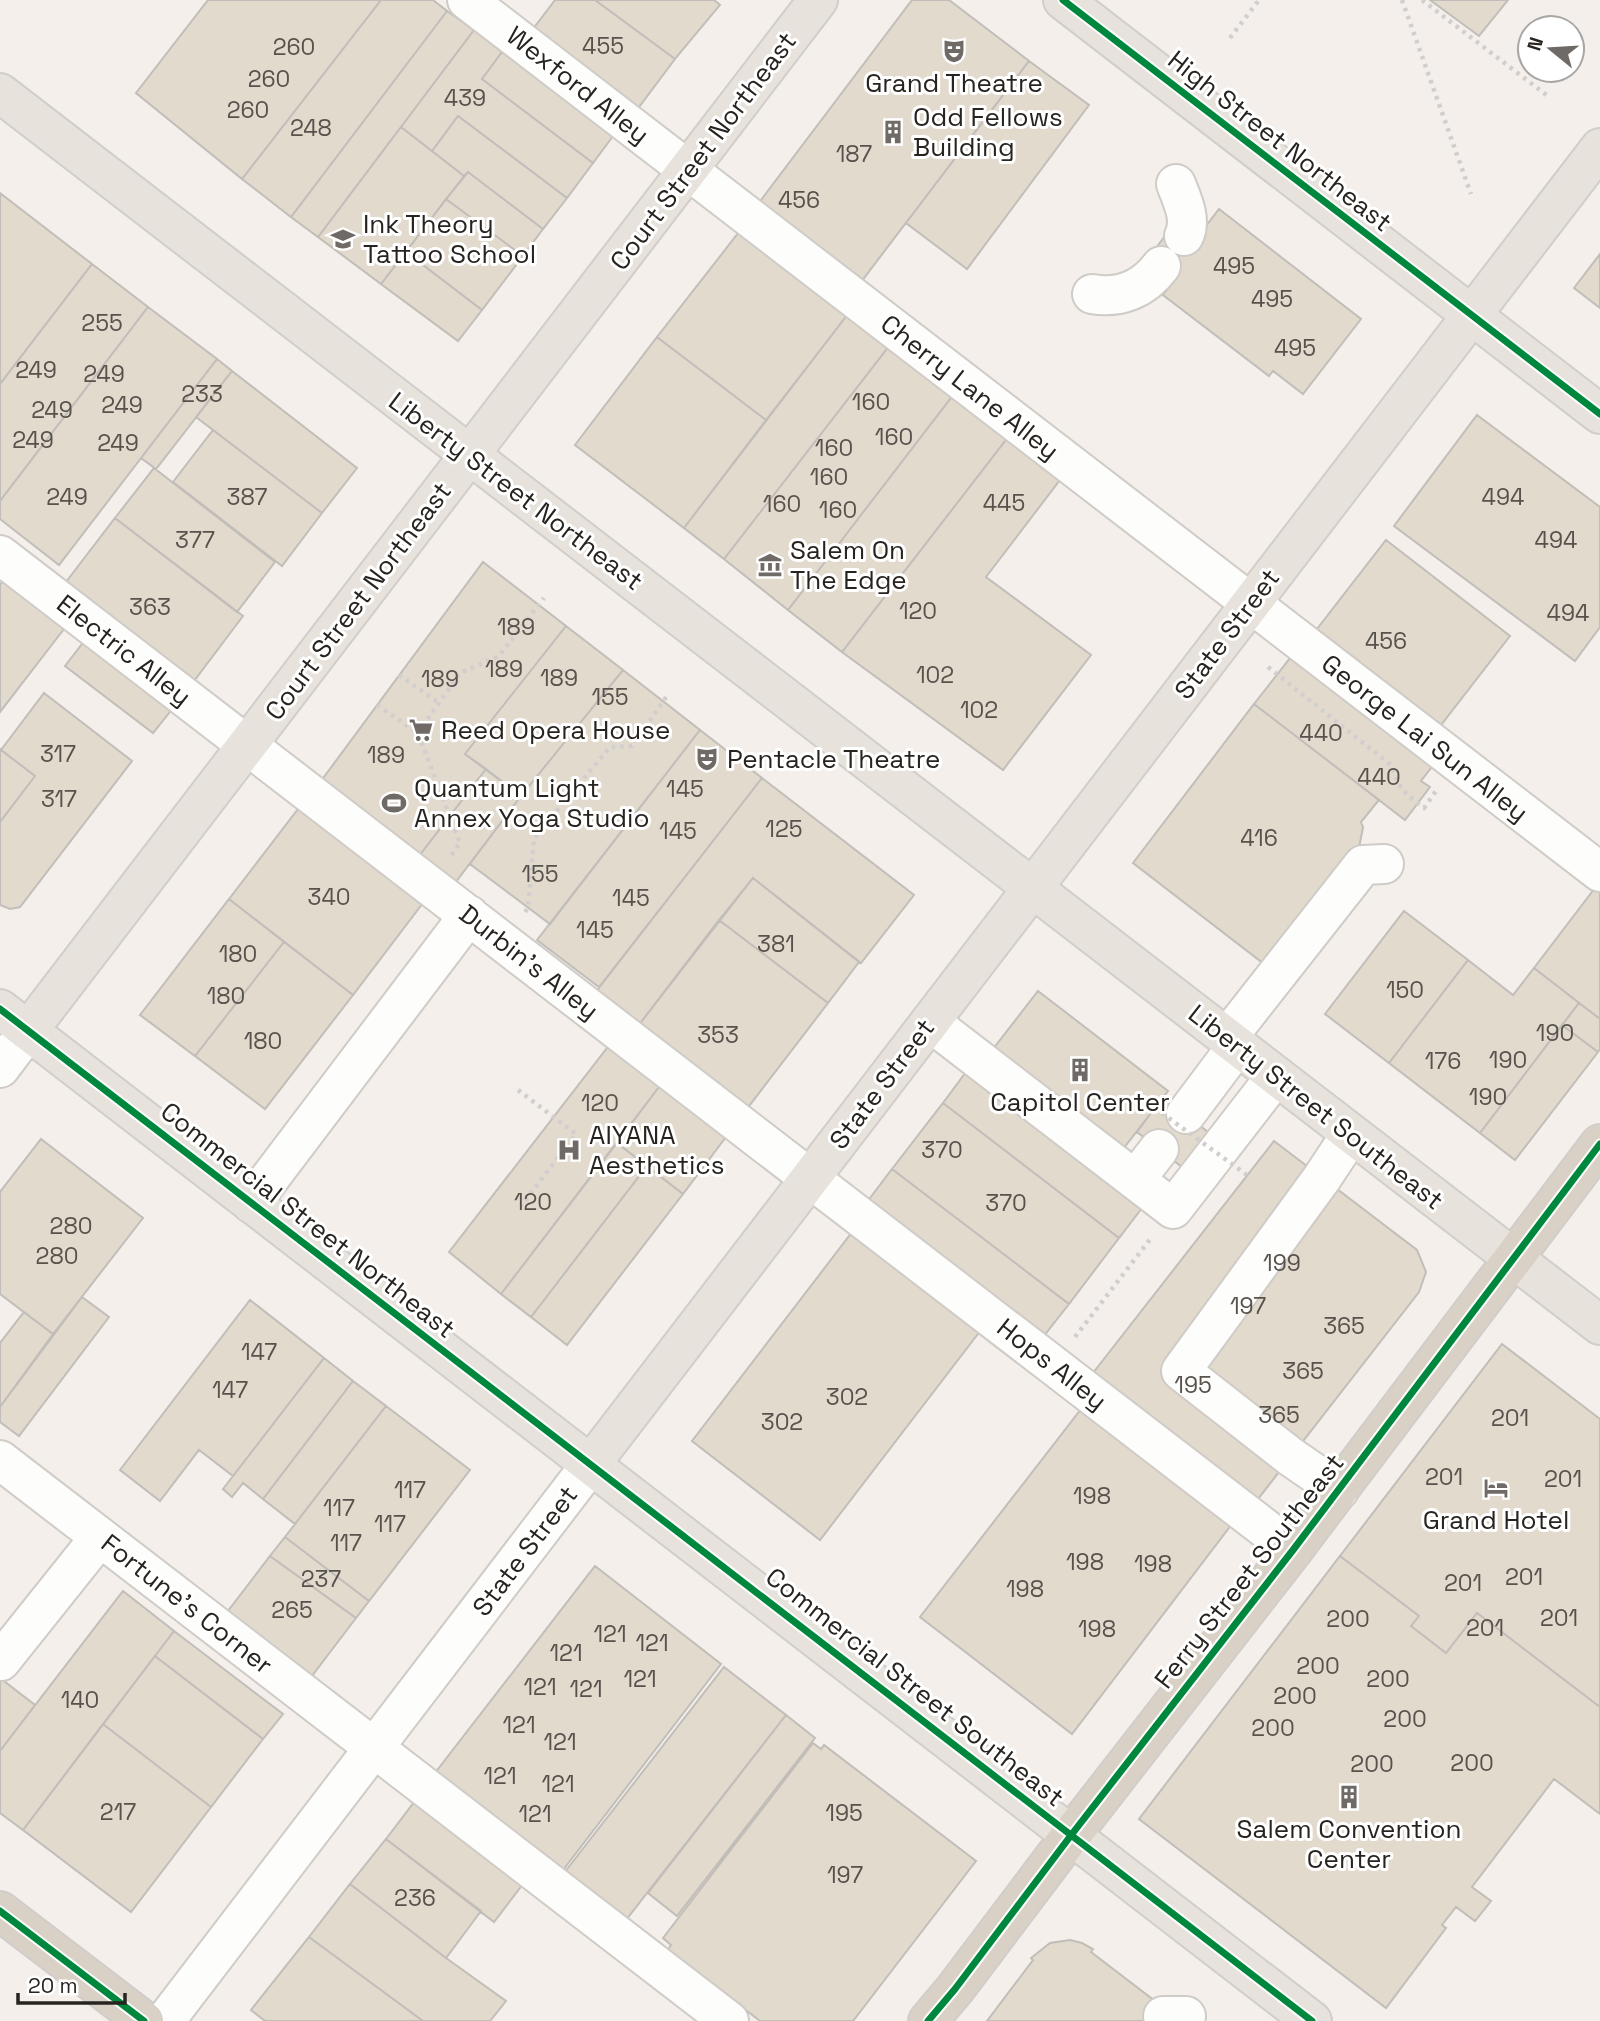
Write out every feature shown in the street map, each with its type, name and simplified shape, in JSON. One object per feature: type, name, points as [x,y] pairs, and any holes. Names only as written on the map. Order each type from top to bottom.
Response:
[{"type":"highway","name":"Ferry Street Southeast","points":[[928,2021],[1339,1490],[1482,1302],[1512,1257],[1600,1144]]},
{"type":"highway","points":[[0,1911],[144,2021]]},
{"type":"main road","name":"Court Street Northeast","points":[[14,1020],[248,745],[818,0]]},
{"type":"main road","name":"High Street Northeast","points":[[1063,0],[1600,414]]},
{"type":"main road","name":"Liberty Street Northeast","points":[[0,93],[1032,888]]},
{"type":"main road","name":"State Street","points":[[591,1464],[1600,148]]},
{"type":"main road","name":"Liberty Street Southeast","points":[[1032,888],[1600,1325]]},
{"type":"main road","name":"Commercial Street Northeast","points":[[14,1020],[591,1464]]},
{"type":"main road","name":"Commercial Street Southeast","points":[[591,1464],[1312,2021]]},
{"type":"street","name":"Wexford Alley","points":[[467,0],[688,170]]},
{"type":"street","name":"Cherry Lane Alley","points":[[688,170],[1251,603]]},
{"type":"street","points":[[1176,184],[1186,212],[1184,236]]},
{"type":"street","points":[[1091,294],[1106,297],[1121,295],[1136,289],[1161,266]]},
{"type":"street","name":"Electric Alley","points":[[0,555],[248,745]]},
{"type":"street","name":"George Lai Sun Alley","points":[[1251,603],[1600,872]]},
{"type":"street","name":"Durbin's Alley","points":[[248,745],[810,1178]]},
{"type":"street","points":[[1170,1111],[1232,1042],[1363,865],[1384,864]]},
{"type":"street","points":[[251,1203],[469,915]]},
{"type":"street","name":"Court Street Northeast","points":[[0,1068],[14,1020]]},
{"type":"street","points":[[930,1022],[1173,1209],[1276,1076]]},
{"type":"street","points":[[1339,1490],[1291,1457],[1181,1371],[1351,1134]]},
{"type":"street","points":[[1135,1180],[1159,1149]]},
{"type":"street","name":"Hops Alley","points":[[810,1178],[1293,1550]]},
{"type":"street","name":"Fortune's Corner","points":[[0,1460],[729,2021]]},
{"type":"street","name":"State Street","points":[[165,2021],[591,1464]]},
{"type":"street","points":[[1,1661],[100,1537]]},
{"type":"path","points":[[1230,37],[1259,0]]},
{"type":"path","points":[[1402,0],[1471,194]]},
{"type":"path","points":[[1422,0],[1549,97]]},
{"type":"path","points":[[418,733],[460,673],[499,656],[544,598]]},
{"type":"path","points":[[1268,667],[1392,766],[1399,788],[1424,808],[1457,762]]},
{"type":"path","points":[[399,675],[439,702]]},
{"type":"path","points":[[528,908],[534,838],[610,747],[632,746],[669,693]]},
{"type":"path","points":[[377,705],[418,733],[460,843]]},
{"type":"path","points":[[518,1090],[576,1134],[521,1206]]},
{"type":"path","points":[[1170,1111],[1247,1175]]},
{"type":"path","points":[[1054,1366],[1173,1209]]},
{"type":"building","points":[[208,0],[381,0],[242,179],[136,93]]},
{"type":"building","points":[[381,0],[433,0],[447,11],[291,217],[242,179]]},
{"type":"building","points":[[555,0],[595,0],[675,59],[636,111],[530,33]]},
{"type":"building","points":[[595,0],[714,0],[720,5],[675,59]]},
{"type":"building","name":"Odd Fellows Building","points":[[912,0],[949,0],[1029,61],[861,282],[758,204]]},
{"type":"building","points":[[1430,0],[1508,0],[1479,36]]},
{"type":"building","points":[[447,11],[474,30],[318,237],[291,217]]},
{"type":"building","points":[[474,30],[502,52],[482,79],[593,163],[567,198],[458,116],[432,151],[401,127]]},
{"type":"building","points":[[502,52],[613,136],[593,163],[482,79]]},
{"type":"building","points":[[1029,61],[1089,105],[967,269],[906,223]]},
{"type":"building","points":[[458,116],[567,198],[543,229],[468,172],[464,176],[432,151]]},
{"type":"building","points":[[401,127],[464,176],[381,284],[318,237]]},
{"type":"building","points":[[468,172],[543,229],[523,256],[446,199]]},
{"type":"building","points":[[0,193],[92,264],[0,384]]},
{"type":"building","points":[[446,199],[523,256],[482,310],[406,252]]},
{"type":"building","points":[[1219,209],[1361,319],[1303,394],[1273,371],[1269,376],[1163,295],[1176,278],[1149,257],[1172,227],[1193,243]]},
{"type":"building","points":[[739,232],[848,314],[766,420],[657,337]]},
{"type":"building","points":[[406,252],[482,310],[458,341],[381,284]]},
{"type":"building","points":[[1600,254],[1600,308],[1574,288]]},
{"type":"building","points":[[92,264],[148,307],[0,501],[0,384]]},
{"type":"building","points":[[148,307],[217,359],[59,565],[0,519],[0,501]]},
{"type":"building","points":[[848,314],[890,345],[724,559],[684,528]]},
{"type":"building","points":[[657,337],[766,420],[684,528],[575,445]]},
{"type":"building","points":[[890,345],[954,394],[788,610],[724,559]]},
{"type":"building","points":[[217,359],[232,371],[156,469],[141,458]]},
{"type":"building","points":[[232,371],[357,468],[322,513],[196,417]]},
{"type":"building","points":[[954,394],[1009,436],[842,652],[788,610]]},
{"type":"building","points":[[1477,415],[1600,507],[1600,627],[1575,661],[1394,526]]},
{"type":"building","points":[[213,430],[322,513],[282,566],[173,482]]},
{"type":"building","points":[[1009,436],[1063,476],[986,577],[1091,655],[1003,770],[842,652]]},
{"type":"building","points":[[154,468],[275,562],[237,612],[115,518]]},
{"type":"building","points":[[115,518],[243,616],[194,681],[66,582]]},
{"type":"building","points":[[1386,540],[1510,636],[1441,725],[1317,629]]},
{"type":"building","name":"Reed Opera House","points":[[483,562],[566,626],[465,754],[486,769],[419,856],[321,781]]},
{"type":"building","points":[[3,581],[64,629],[0,712],[0,585]]},
{"type":"building","points":[[566,626],[623,670],[521,796],[465,754]]},
{"type":"building","points":[[89,635],[177,703],[153,733],[65,666]]},
{"type":"building","points":[[1298,648],[1438,759],[1421,781],[1430,787],[1405,820],[1254,704]]},
{"type":"building","points":[[623,670],[700,730],[550,924],[470,864]]},
{"type":"building","points":[[44,693],[132,761],[20,907],[10,909],[0,905],[0,822],[35,776],[1,750]]},
{"type":"building","points":[[1254,704],[1379,800],[1361,822],[1363,827],[1359,848],[1268,967],[1133,863]]},
{"type":"building","points":[[700,730],[762,778],[599,987],[537,940]]},
{"type":"building","points":[[0,749],[35,776],[0,822]]},
{"type":"building","points":[[486,769],[521,796],[455,883],[419,856]]},
{"type":"building","points":[[762,778],[914,895],[861,963],[753,878],[638,1026],[595,993]]},
{"type":"building","points":[[305,800],[429,895],[353,995],[229,899]]},
{"type":"building","points":[[753,878],[859,962],[828,1003],[719,920]]},
{"type":"building","points":[[1598,884],[1600,885],[1600,1019],[1534,968]]},
{"type":"building","points":[[229,899],[284,942],[195,1056],[140,1015]]},
{"type":"building","points":[[1404,911],[1468,960],[1389,1063],[1325,1014]]},
{"type":"building","points":[[719,920],[828,1003],[746,1110],[638,1026]]},
{"type":"building","points":[[284,942],[353,995],[265,1109],[195,1056]]},
{"type":"building","points":[[1468,960],[1513,995],[1534,968],[1579,1003],[1480,1133],[1389,1063]]},
{"type":"building","name":"Capitol Center","points":[[1038,991],[1168,1091],[1123,1149],[993,1049]]},
{"type":"building","points":[[1579,1003],[1600,1019],[1598,1052],[1562,1025]]},
{"type":"building","points":[[1562,1025],[1598,1052],[1515,1160],[1480,1133]]},
{"type":"building","points":[[614,1039],[665,1079],[501,1294],[449,1252]]},
{"type":"building","points":[[966,1072],[1142,1208],[1119,1238],[943,1103]]},
{"type":"building","points":[[665,1079],[732,1129],[683,1194],[617,1143]]},
{"type":"building","points":[[1163,1097],[1208,1132],[1182,1167],[1137,1132]]},
{"type":"building","points":[[943,1103],[1119,1238],[1069,1304],[892,1169]]},
{"type":"building","points":[[41,1139],[143,1218],[53,1334],[0,1294],[0,1192]]},
{"type":"building","points":[[1274,1141],[1417,1250],[1426,1272],[1419,1292],[1258,1499],[1093,1373]]},
{"type":"building","points":[[617,1143],[647,1166],[531,1317],[501,1294]]},
{"type":"building","points":[[647,1166],[683,1194],[567,1345],[531,1317]]},
{"type":"building","points":[[892,1169],[1069,1304],[1043,1337],[867,1202]]},
{"type":"building","points":[[856,1227],[984,1326],[820,1540],[692,1441]]},
{"type":"building","points":[[82,1297],[109,1317],[19,1436],[0,1422],[0,1407]]},
{"type":"building","points":[[250,1300],[324,1358],[233,1476],[199,1450],[160,1501],[120,1470]]},
{"type":"building","points":[[24,1312],[53,1334],[0,1407],[0,1343]]},
{"type":"building","name":"Grand Hotel","points":[[1502,1344],[1600,1419],[1600,1707],[1477,1613],[1446,1653],[1411,1626],[1419,1616],[1340,1556]]},
{"type":"building","points":[[324,1358],[353,1381],[263,1499],[243,1483],[232,1497],[223,1489]]},
{"type":"building","points":[[353,1381],[386,1406],[295,1524],[263,1499]]},
{"type":"building","points":[[1085,1404],[1235,1520],[1072,1734],[920,1617]]},
{"type":"building","points":[[386,1406],[470,1470],[369,1601],[285,1537]]},
{"type":"building","points":[[285,1537],[369,1601],[356,1618],[270,1556]]},
{"type":"building","points":[[270,1556],[356,1618],[305,1685],[221,1620]]},
{"type":"building","name":"Salem Convention Center","points":[[1340,1556],[1419,1616],[1411,1626],[1446,1653],[1477,1613],[1600,1707],[1600,1814],[1554,1779],[1472,1887],[1491,1901],[1475,1921],[1456,1907],[1442,1925],[1446,1928],[1386,2008],[1139,1819]]},
{"type":"building","points":[[595,1566],[721,1664],[563,1870],[435,1773]]},
{"type":"building","points":[[123,1591],[174,1631],[23,1830],[0,1813],[0,1751]]},
{"type":"building","points":[[174,1631],[283,1714],[263,1739],[155,1656]]},
{"type":"building","points":[[155,1656],[263,1739],[211,1807],[103,1724]]},
{"type":"building","points":[[724,1667],[786,1715],[622,1925],[561,1877]]},
{"type":"building","points":[[0,1678],[35,1705],[0,1751]]},
{"type":"building","points":[[786,1715],[815,1738],[677,1916],[648,1893]]},
{"type":"building","points":[[103,1724],[211,1807],[131,1912],[23,1830]]},
{"type":"building","points":[[813,1743],[821,1749],[824,1745],[976,1861],[853,2021],[760,2021],[668,1950],[671,1945],[663,1938]]},
{"type":"building","points":[[415,1801],[523,1884],[494,1922],[386,1839]]},
{"type":"building","points":[[386,1839],[481,1911],[446,1958],[350,1884]]},
{"type":"building","points":[[350,1884],[506,2001],[490,2021],[423,2021],[309,1937]]},
{"type":"building","points":[[309,1937],[423,2021],[265,2021],[251,2010]]},
{"type":"building","points":[[1070,1940],[1093,1949],[1091,1952],[1168,2011],[1160,2021],[987,2021],[1033,1960],[1031,1958],[1050,1943]]},
{"type":"cycle path","points":[[1063,0],[1600,414]]},
{"type":"cycle path","points":[[0,1009],[1312,2021]]},
{"type":"cycle path","points":[[928,2021],[1293,1550],[1600,1144]]},
{"type":"cycle path","points":[[0,1911],[144,2021]]},
{"type":"place","name":"Grand Theatre","points":[[954,51]]},
{"type":"place","name":"Odd Fellows Building","points":[[893,132]]},
{"type":"place","name":"Ink Theory Tattoo School","points":[[343,239]]},
{"type":"place","name":"Salem On The Edge","points":[[770,565]]},
{"type":"place","name":"Reed Opera House","points":[[421,730]]},
{"type":"place","name":"Pentacle Theatre","points":[[707,759]]},
{"type":"place","name":"Quantum Light Annex Yoga Studio","points":[[394,803]]},
{"type":"place","name":"Capitol Center","points":[[1080,1070]]},
{"type":"place","name":"AIYANA Aesthetics","points":[[569,1150]]},
{"type":"place","name":"Grand Hotel","points":[[1496,1488]]},
{"type":"place","name":"Salem Convention Center","points":[[1349,1797]]}]
